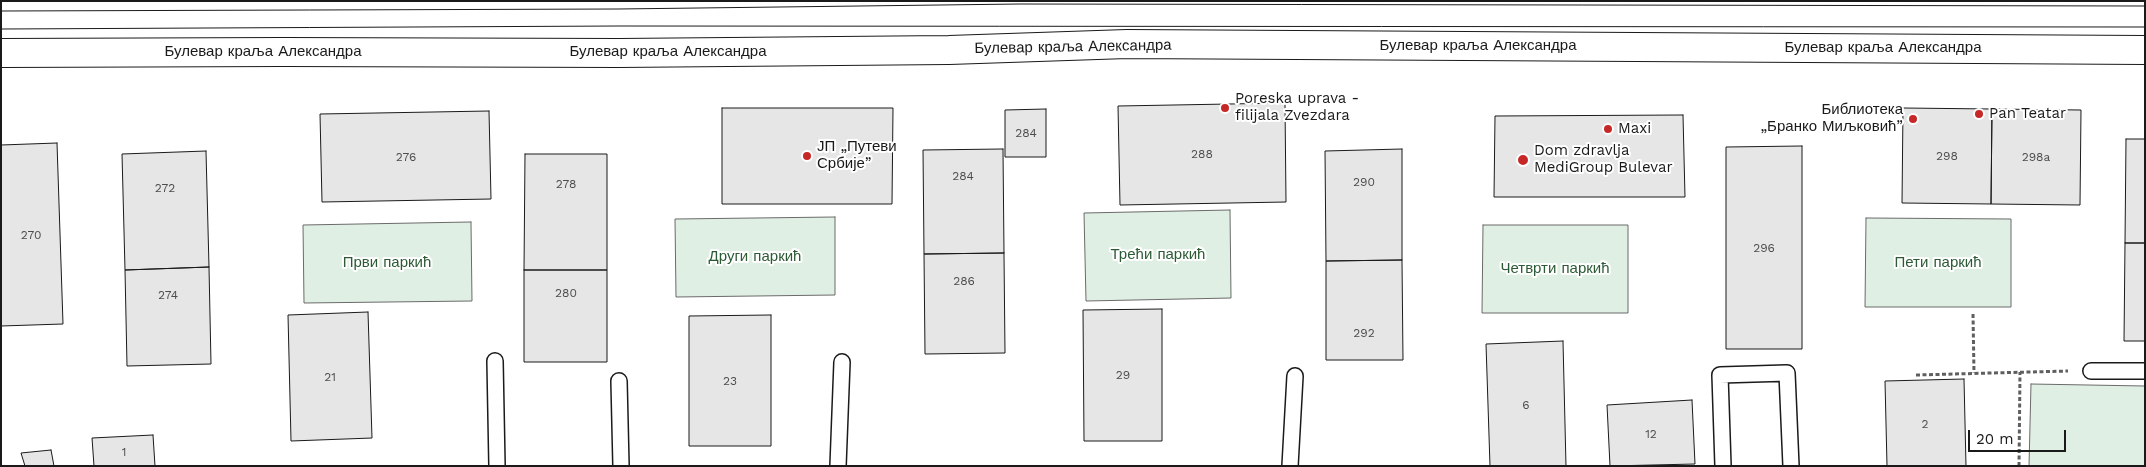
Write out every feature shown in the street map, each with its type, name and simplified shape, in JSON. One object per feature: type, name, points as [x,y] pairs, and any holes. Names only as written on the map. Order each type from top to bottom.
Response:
[{"type":"main road","name":"Булевар краља Александра","points":[[1,53],[619,53],[949,50],[1127,44],[2145,50]]},
{"type":"lane","points":[[495,362],[497,466]]},
{"type":"lane","points":[[838,466],[842,362]]},
{"type":"lane","points":[[2091,371],[2145,371]]},
{"type":"lane","points":[[1723,466],[1720,375],[1787,373],[1791,466]]},
{"type":"lane","points":[[1290,466],[1295,376]]},
{"type":"lane","points":[[619,381],[621,466]]},
{"type":"path","points":[[1973,314],[1974,373]]},
{"type":"path","points":[[1916,375],[2091,371]]},
{"type":"path","points":[[2019,466],[2020,372]]},
{"type":"green space","name":"Трећи паркић","points":[[1230,210],[1231,298],[1086,301],[1084,213]]},
{"type":"green space","name":"Други паркић","points":[[835,217],[835,295],[676,297],[675,219]]},
{"type":"green space","name":"Пети паркић","points":[[1866,218],[2011,219],[2011,307],[1865,307]]},
{"type":"green space","name":"Први паркић","points":[[471,222],[472,301],[304,303],[303,225]]},
{"type":"green space","name":"Четврти паркић","points":[[1483,225],[1628,225],[1628,313],[1482,313]]},
{"type":"green space","points":[[2031,384],[2145,386],[2145,466],[2029,466]]},
{"type":"building","points":[[1285,103],[1286,202],[1120,205],[1118,106]]},
{"type":"building","name":"ЈП „Путеви Србије”","points":[[722,108],[893,108],[892,204],[722,204]]},
{"type":"building","points":[[1903,108],[1992,109],[1991,204],[1902,203]]},
{"type":"building","points":[[1046,109],[1046,157],[1005,157],[1005,110]]},
{"type":"building","points":[[1992,109],[2081,110],[2080,205],[1991,204]]},
{"type":"building","points":[[489,111],[491,199],[322,202],[320,114]]},
{"type":"building","points":[[1683,115],[1685,197],[1494,197],[1495,116]]},
{"type":"building","points":[[2126,139],[2145,139],[2145,243],[2125,243]]},
{"type":"building","points":[[57,143],[63,324],[1,326],[1,145]]},
{"type":"building","points":[[1802,146],[1802,349],[1726,349],[1726,147]]},
{"type":"building","points":[[1003,149],[1004,253],[924,254],[923,150]]},
{"type":"building","points":[[1402,149],[1402,260],[1326,261],[1325,151]]},
{"type":"building","points":[[206,151],[209,267],[125,270],[122,154]]},
{"type":"building","points":[[525,154],[607,154],[607,270],[524,270]]},
{"type":"building","points":[[2125,243],[2145,243],[2145,341],[2124,341]]},
{"type":"building","points":[[1004,253],[1005,353],[925,354],[924,254]]},
{"type":"building","points":[[1402,260],[1403,360],[1326,360],[1326,261]]},
{"type":"building","points":[[209,267],[211,364],[127,366],[125,270]]},
{"type":"building","points":[[524,270],[607,270],[607,362],[524,362]]},
{"type":"building","points":[[1162,309],[1162,441],[1084,441],[1083,310]]},
{"type":"building","points":[[368,312],[372,438],[291,441],[288,315]]},
{"type":"building","points":[[771,315],[771,446],[689,446],[689,316]]},
{"type":"building","points":[[1563,341],[1566,466],[1490,466],[1486,344]]},
{"type":"building","points":[[1964,379],[1966,466],[1887,466],[1885,381]]},
{"type":"building","points":[[1692,400],[1695,464],[1610,466],[1607,405]]},
{"type":"building","points":[[153,435],[155,466],[94,466],[92,438]]},
{"type":"building","points":[[51,450],[54,466],[25,466],[21,453]]},
{"type":"tram line","points":[[1,11],[618,9],[1020,4],[2145,6]]},
{"type":"tram line","points":[[1,29],[618,26],[2145,27]]},
{"type":"place","name":"Poreska uprava - filijala Zvezdara","points":[[1225,108]]},
{"type":"place","name":"Pan Teatar","points":[[1979,114]]},
{"type":"place","name":"Библиотека „Бранко Миљковић”","points":[[1913,119]]},
{"type":"place","name":"Maxi","points":[[1608,129]]},
{"type":"place","name":"ЈП „Путеви Србије”","points":[[807,156]]},
{"type":"place","name":"Dom zdravlja MediGroup Bulevar","points":[[1523,160]]}]
